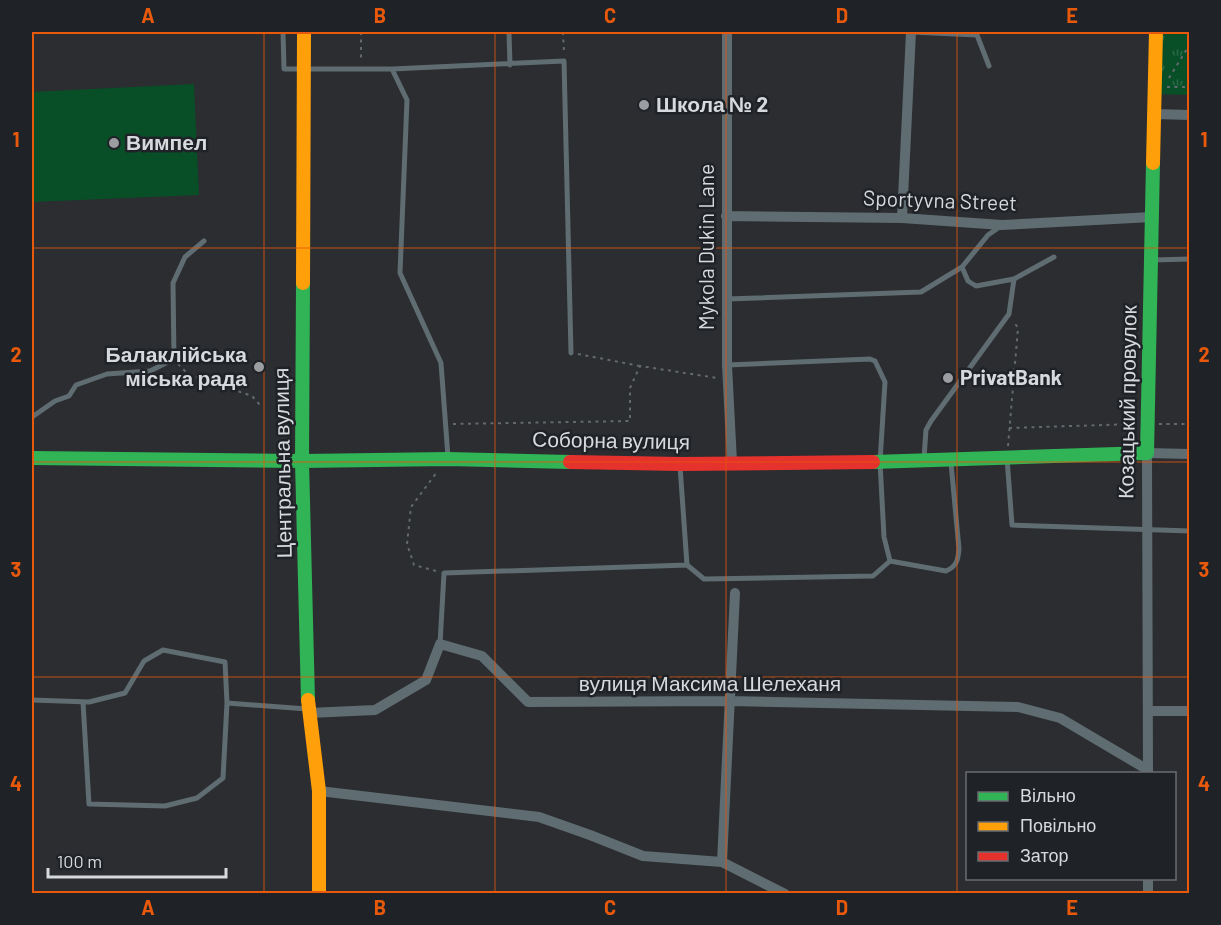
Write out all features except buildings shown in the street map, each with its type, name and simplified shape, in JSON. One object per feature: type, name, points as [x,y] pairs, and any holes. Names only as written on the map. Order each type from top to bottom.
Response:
[{"type":"street","name":"Центральна вулиця","points":[[304,32],[302,460],[309,711],[319,791],[319,894]]},
{"type":"street","name":"Mykola Dukin Lane","points":[[727,32],[727,365],[732,462]]},
{"type":"street","points":[[902,219],[911,32]]},
{"type":"street","name":"Козацький провулок","points":[[1148,772],[1147,453],[1156,32]]},
{"type":"street","points":[[1154,114],[1190,115]]},
{"type":"street","name":"Sportyvna Street","points":[[726,216],[902,219],[1002,225],[1152,217]]},
{"type":"street","name":"Соборна вулиця","points":[[32,458],[448,459],[680,464],[880,462],[1147,453],[1190,454]]},
{"type":"street","points":[[722,862],[735,593]]},
{"type":"street","points":[[309,711],[375,710],[426,680],[440,644]]},
{"type":"street","name":"вулиця Максима Шелеханя","points":[[440,644],[482,656],[528,702],[729,701],[1018,707],[1060,718],[1148,772]]},
{"type":"street","points":[[1148,711],[1190,711]]},
{"type":"street","points":[[319,791],[538,817],[643,856],[722,862],[777,892]]},
{"type":"lane","points":[[283,32],[284,69],[361,70],[564,61],[571,353]]},
{"type":"lane","points":[[509,32],[510,65]]},
{"type":"lane","points":[[911,32],[976,35],[989,66]]},
{"type":"lane","points":[[392,69],[407,100],[400,273],[441,363],[448,459]]},
{"type":"lane","points":[[727,299],[921,291],[962,267],[988,235],[1002,225]]},
{"type":"lane","points":[[32,417],[55,401],[69,396],[76,385],[107,374],[150,371],[174,359],[173,283],[185,257],[204,241]]},
{"type":"lane","points":[[962,267],[968,281],[976,286],[1014,279],[1053,257]]},
{"type":"lane","points":[[1151,260],[1190,259]]},
{"type":"lane","points":[[924,459],[926,430],[931,421],[1009,314],[1014,279]]},
{"type":"lane","points":[[727,365],[870,359],[875,361],[885,382],[880,462],[884,537],[890,561]]},
{"type":"lane","points":[[1006,457],[1012,525],[1190,531]]},
{"type":"lane","points":[[890,561],[946,572],[957,562],[959,549],[951,459]]},
{"type":"lane","points":[[680,464],[687,565]]},
{"type":"lane","points":[[440,644],[444,573],[687,565],[704,579],[873,576],[890,561]]},
{"type":"lane","points":[[32,700],[89,702],[125,693],[144,661],[163,650],[225,662],[227,703],[223,778],[197,798],[165,806],[89,804],[83,702]]},
{"type":"lane","points":[[227,703],[309,711]]},
{"type":"path","points":[[361,32],[361,70]]},
{"type":"path","points":[[563,32],[564,61]]},
{"type":"path","points":[[1163,87],[1190,45]]},
{"type":"path","points":[[1006,457],[1018,328],[1009,314]]},
{"type":"path","points":[[571,353],[728,380]]},
{"type":"path","points":[[174,359],[188,374],[252,396],[260,405]]},
{"type":"path","points":[[447,424],[630,421],[630,388],[639,366]]},
{"type":"path","points":[[1009,428],[1190,424]]},
{"type":"path","points":[[444,573],[414,565],[407,544],[411,507],[448,459]]},
{"type":"green space","points":[[1157,32],[1189,32],[1189,95],[1156,94]]},
{"type":"green space","name":"Вимпел","points":[[194,84],[199,195],[32,202],[32,92]]},
{"type":"traffic: fast","points":[[873,462],[1147,453],[1153,163]]},
{"type":"traffic: fast","points":[[303,283],[302,461],[308,700]]},
{"type":"traffic: fast","points":[[32,458],[302,461],[448,459],[570,462]]},
{"type":"traffic: slow","points":[[303,283],[304,32]]},
{"type":"traffic: slow","points":[[1153,163],[1156,32]]},
{"type":"traffic: slow","points":[[308,700],[319,791],[319,894]]},
{"type":"traffic: jam","points":[[570,462],[680,464],[873,462]]},
{"type":"place","name":"Школа № 2","points":[[644,105]]},
{"type":"place","name":"Вимпел","points":[[114,143]]},
{"type":"place","name":"Балаклійська міська рада","points":[[259,367]]},
{"type":"place","name":"PrivatBank","points":[[948,378]]}]
